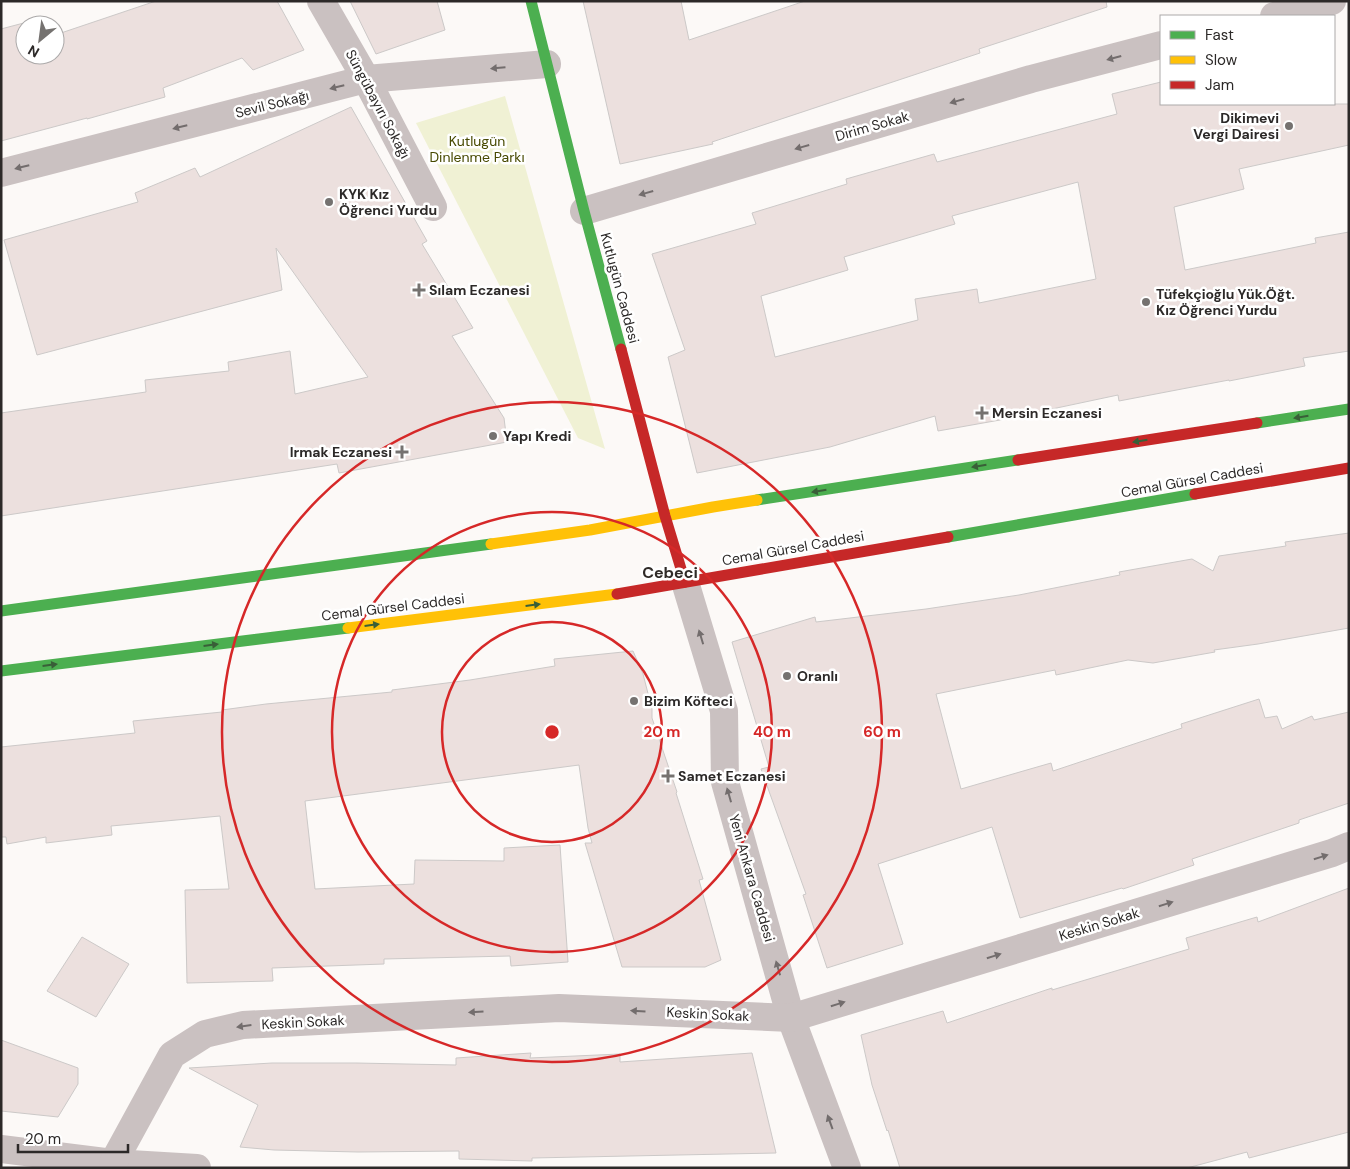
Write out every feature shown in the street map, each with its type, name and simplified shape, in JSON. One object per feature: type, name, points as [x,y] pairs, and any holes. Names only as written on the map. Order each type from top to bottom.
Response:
[{"type":"main road","name":"Kutlugün Caddesi","points":[[531,1],[584,211],[665,516],[685,582]]},
{"type":"main road","points":[[1,611],[590,530],[713,507],[1349,409]]},
{"type":"main road","name":"Cemal Gürsel Caddesi","points":[[1,671],[603,596],[1349,468]]},
{"type":"street","name":"Süngübayırı Sokağı","points":[[321,1],[366,79],[433,207]]},
{"type":"street","points":[[1278,15],[1332,1]]},
{"type":"street","name":"Dirim Sokak","points":[[584,211],[1030,79],[1160,46]]},
{"type":"street","name":"Sevil Sokağı","points":[[1,173],[366,79],[547,64]]},
{"type":"street","name":"Yeni Ankara Caddesi","points":[[685,582],[724,711],[725,782],[792,1018],[847,1168]]},
{"type":"street","name":"Keskin Sokak","points":[[113,1163],[172,1055],[205,1034],[243,1025],[559,1008],[792,1018],[1304,862],[1349,846]]},
{"type":"street","points":[[1,1149],[113,1163],[197,1168]]},
{"type":"green space","name":"Kutlugün Dinlenme Parkı","points":[[505,96],[605,449],[578,438],[416,123]]},
{"type":"building","points":[[156,1],[277,1],[304,50],[253,70],[242,58],[163,88],[165,97],[1,141],[1,29],[15,25],[15,65],[65,65],[65,32]]},
{"type":"building","points":[[350,1],[437,1],[445,30],[376,54]]},
{"type":"building","points":[[583,1],[681,1],[689,40],[805,1],[1106,1],[1107,7],[979,49],[980,53],[712,142],[713,144],[620,164]]},
{"type":"building","points":[[1160,82],[1160,105],[1349,104],[1349,145],[1239,169],[1244,189],[1174,207],[1185,270],[1316,243],[1315,238],[1349,232],[1349,351],[1303,358],[1305,366],[1229,381],[1119,401],[1118,395],[938,431],[935,416],[830,447],[697,473],[668,357],[685,350],[652,254],[756,224],[752,213],[847,184],[846,179],[934,154],[937,162],[1117,114],[1112,94]],"holes":[[[1078,182],[1096,279],[979,303],[977,289],[915,299],[918,320],[775,357],[761,296],[848,270],[844,257],[955,224],[952,216]]]},
{"type":"building","points":[[351,107],[427,241],[422,244],[473,328],[452,336],[504,418],[507,442],[339,473],[337,464],[1,516],[1,413],[146,392],[145,380],[229,371],[228,362],[290,351],[295,394],[368,377],[276,248],[282,290],[37,355],[4,240],[138,202],[135,193],[195,168],[200,177]]},
{"type":"building","points":[[1349,533],[1349,628],[1214,650],[1215,652],[1153,663],[1128,660],[1056,675],[1055,670],[936,694],[961,789],[1051,763],[1053,771],[1182,728],[1181,724],[1259,699],[1265,718],[1277,716],[1282,729],[1312,716],[1314,720],[1349,712],[1349,803],[1299,820],[1299,823],[1192,859],[1194,865],[1123,889],[1020,918],[992,827],[878,864],[903,944],[827,968],[803,895],[806,894],[761,769],[769,767],[732,642],[815,617],[816,622],[926,609],[1019,595],[1120,575],[1119,572],[1192,559],[1213,571],[1219,556],[1286,546],[1285,542]]},
{"type":"building","points":[[633,651],[643,674],[652,709],[652,718],[703,879],[699,880],[721,960],[705,967],[622,967],[585,843],[592,843],[579,765],[305,801],[315,889],[414,884],[415,860],[504,861],[504,848],[560,845],[568,962],[511,966],[510,956],[384,959],[384,964],[272,968],[273,981],[187,983],[185,890],[229,889],[220,816],[111,826],[112,835],[46,843],[46,837],[7,844],[6,837],[1,837],[1,747],[135,733],[133,721],[222,712],[222,710],[266,704],[392,692],[392,690],[555,666],[554,659]]},
{"type":"building","points":[[1349,888],[1349,1132],[1249,1158],[1247,1152],[1187,1168],[900,1168],[872,1085],[861,1035],[943,1011],[947,1023],[1052,988],[1052,990],[1189,949],[1186,938],[1257,917],[1258,922]]},
{"type":"building","points":[[82,937],[129,964],[96,1017],[47,991]]},
{"type":"building","points":[[1,1040],[78,1068],[78,1084],[58,1117],[1,1111]]},
{"type":"building","points":[[531,1053],[530,1058],[620,1054],[620,1062],[752,1053],[776,1153],[532,1158],[532,1161],[459,1159],[459,1151],[358,1152],[274,1150],[240,1147],[258,1105],[189,1068],[272,1063],[456,1065],[456,1058]]},
{"type":"traffic: fast","points":[[531,1],[621,349]]},
{"type":"traffic: fast","points":[[1257,423],[1349,409]]},
{"type":"traffic: fast","points":[[757,500],[1018,460]]},
{"type":"traffic: fast","points":[[948,537],[1195,494]]},
{"type":"traffic: fast","points":[[1,611],[491,544]]},
{"type":"traffic: fast","points":[[1,671],[348,628]]},
{"type":"traffic: slow","points":[[491,544],[590,530],[757,500]]},
{"type":"traffic: slow","points":[[348,628],[617,594]]},
{"type":"traffic: jam","points":[[621,349],[665,516],[685,582]]},
{"type":"traffic: jam","points":[[1018,460],[1257,423]]},
{"type":"traffic: jam","points":[[1195,494],[1349,468]]},
{"type":"traffic: jam","points":[[617,594],[948,537]]},
{"type":"place","name":"Dikimevi Vergi Dairesi","points":[[1289,126]]},
{"type":"place","name":"KYK Kız Öğrenci Yurdu","points":[[329,202]]},
{"type":"place","name":"Sılam Eczanesi","points":[[419,290]]},
{"type":"place","name":"Tüfekçioğlu Yük.Öğt. Kız Öğrenci Yurdu","points":[[1146,302]]},
{"type":"place","name":"Mersin Eczanesi","points":[[982,413]]},
{"type":"place","name":"Yapı Kredi","points":[[493,436]]},
{"type":"place","name":"Irmak Eczanesi","points":[[402,452]]},
{"type":"place","name":"Oranlı","points":[[787,676]]},
{"type":"place","name":"Bizim Köfteci","points":[[634,701]]},
{"type":"place","name":"Samet Eczanesi","points":[[668,776]]},
{"type":"district","name":"Cebeci","points":[[670,572]]}]
